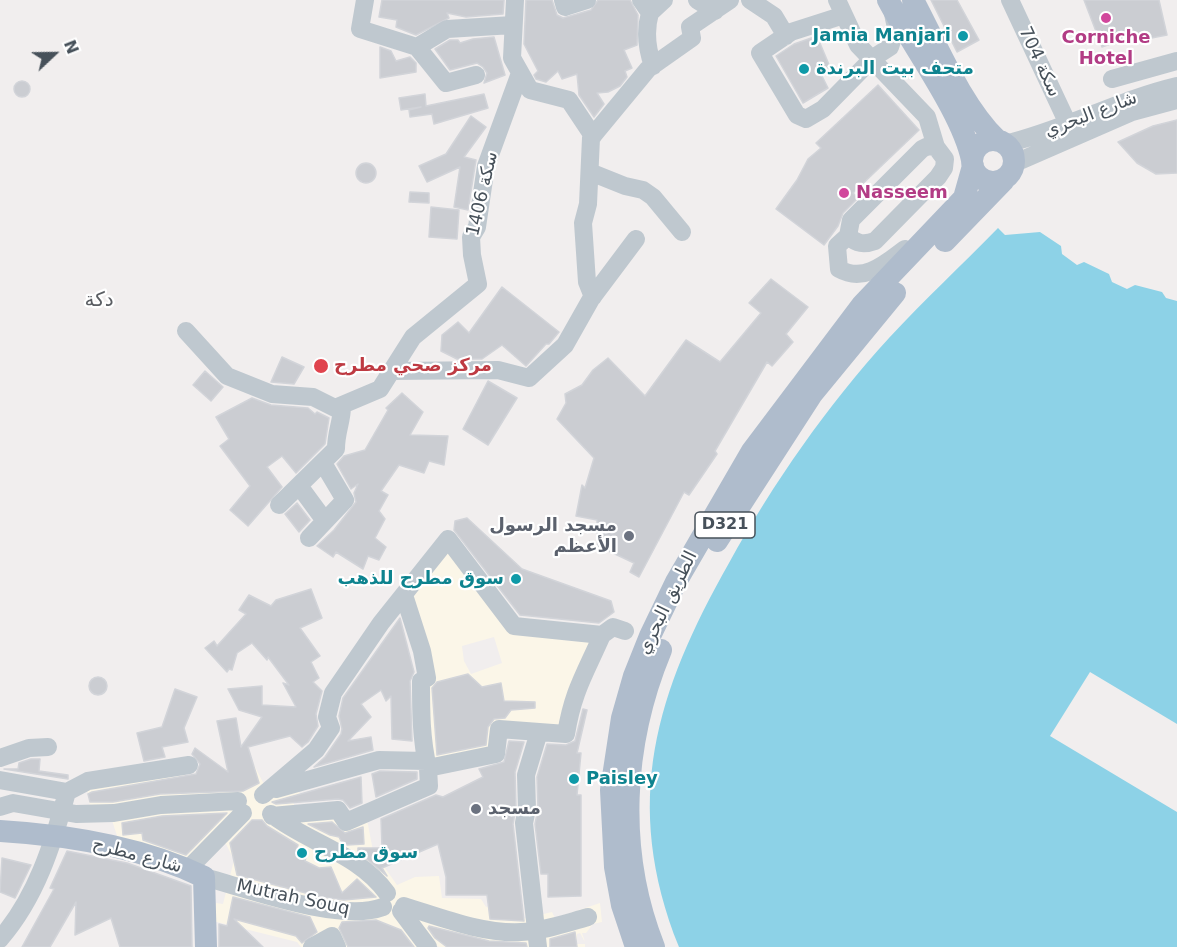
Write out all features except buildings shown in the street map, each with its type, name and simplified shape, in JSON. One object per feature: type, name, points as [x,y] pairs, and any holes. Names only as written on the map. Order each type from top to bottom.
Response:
[{"type":"main road","points":[[889,3],[969,143],[972,163],[985,181],[1005,157],[982,126],[913,0]]},
{"type":"main road","name":"D321","points":[[972,163],[977,147],[983,142],[1005,157]]},
{"type":"main road","name":"الطريق البحري","points":[[654,947],[639,897],[633,864],[628,798],[631,763],[643,702],[670,628],[728,521],[812,394],[1005,157]]},
{"type":"main road","name":"الطريق البحري","points":[[636,947],[622,905],[615,867],[611,790],[622,718],[634,676],[650,636],[676,582],[752,451],[862,305],[964,198],[972,163]]},
{"type":"main road","name":"شارع مطرح","points":[[0,831],[42,835],[118,848],[196,873],[206,947]]},
{"type":"street","points":[[365,0],[360,28],[417,48],[446,83],[476,75]]},
{"type":"street","points":[[515,0],[512,58],[520,73],[530,90],[569,100],[593,136]]},
{"type":"street","points":[[563,0],[565,7],[587,0]]},
{"type":"street","points":[[653,66],[648,48],[646,7],[664,0]]},
{"type":"street","points":[[697,0],[723,5]]},
{"type":"street","points":[[750,0],[774,15],[786,36]]},
{"type":"street","name":"سكة 704","points":[[1010,0],[1068,124]]},
{"type":"street","points":[[848,236],[855,242],[865,244],[875,241],[938,177],[944,168],[945,159],[936,147],[927,117],[873,58],[858,45],[840,8],[786,36],[760,53],[797,115],[806,119],[823,109],[873,58],[890,47],[896,28],[889,3]]},
{"type":"street","points":[[593,297],[587,282],[583,223],[591,172],[593,136],[631,87],[653,66],[689,41],[693,36],[690,27],[723,5]]},
{"type":"street","points":[[417,48],[447,29],[513,25]]},
{"type":"street","points":[[890,47],[907,49],[921,57]]},
{"type":"street","points":[[1112,79],[1177,61]]},
{"type":"street","name":"1406 سكة","points":[[391,370],[413,337],[478,284],[471,237],[477,227],[486,166],[520,73]]},
{"type":"street","name":"شارع البحري","points":[[1005,157],[1068,124],[1116,105],[1177,86]]},
{"type":"street","name":"شارع البحري","points":[[1005,157],[1132,112],[1177,100]]},
{"type":"street","points":[[936,147],[928,146],[922,149],[850,220],[848,236],[837,246],[839,269],[847,274],[867,274],[881,267],[945,220]]},
{"type":"street","points":[[471,155],[480,159],[486,166]]},
{"type":"street","points":[[591,172],[625,186],[643,190],[653,197],[682,232]]},
{"type":"street","points":[[186,332],[226,376],[272,394],[313,397],[334,408],[380,389],[391,370],[498,370],[529,378],[565,345],[593,297],[636,238]]},
{"type":"street","points":[[279,506],[336,449],[336,431],[342,417],[342,406]]},
{"type":"street","points":[[309,538],[345,500],[323,463]]},
{"type":"street","points":[[300,487],[325,520]]},
{"type":"street","points":[[268,803],[316,750],[331,728],[327,717],[333,693],[448,539],[514,626],[602,635]]},
{"type":"street","points":[[268,803],[338,810],[346,822],[429,786],[422,740],[421,681],[427,678],[422,651],[404,595]]},
{"type":"street","points":[[268,803],[379,760],[427,764],[496,754],[500,729],[566,734],[571,703],[580,678],[602,635],[613,627],[625,631]]},
{"type":"street","points":[[537,939],[524,823],[527,808],[526,775],[539,732]]},
{"type":"street","points":[[0,758],[29,748],[48,747]]},
{"type":"street","points":[[189,765],[88,781],[67,792],[4,781],[4,806],[61,814],[114,813],[161,805],[241,807],[196,873]]},
{"type":"street","points":[[0,939],[13,924],[31,893],[42,835],[61,814],[67,792]]},
{"type":"street","points":[[268,803],[377,879],[394,904],[429,944]]},
{"type":"street","points":[[0,822],[42,835]]},
{"type":"street","name":"Mutrah Souq","points":[[196,873],[343,912],[370,912],[394,904],[480,927],[518,933],[537,939],[588,916]]},
{"type":"street","points":[[312,947],[332,936],[337,947]]},
{"type":"shaded area","points":[[449,544],[514,626],[602,635],[566,734],[500,729],[496,754],[431,764],[412,585]],"holes":[[[494,637],[502,663],[471,674],[464,661],[462,646]]]},
{"type":"shaded area","name":"سوق مطرح","points":[[252,761],[269,794],[296,785],[301,796],[292,800],[297,811],[353,821],[366,814],[373,851],[397,885],[415,877],[439,876],[442,898],[481,899],[486,907],[501,903],[523,919],[552,912],[555,918],[600,903],[602,922],[593,924],[586,933],[582,933],[585,942],[580,933],[577,934],[577,944],[585,944],[585,947],[439,947],[422,935],[422,947],[301,947],[297,942],[213,921],[216,903],[223,904],[234,860],[226,844],[219,841],[194,866],[119,842],[109,811],[91,812],[87,788],[225,770]]},
{"type":"water","points":[[998,228],[1005,235],[1040,232],[1061,246],[1062,254],[1077,265],[1084,262],[1109,274],[1112,282],[1127,289],[1135,285],[1162,292],[1166,298],[1177,301],[1177,724],[1090,672],[1050,736],[1177,812],[1177,947],[679,947],[662,894],[652,844],[650,796],[655,749],[666,703],[682,657],[746,533],[783,474],[823,418],[889,338]]},
{"type":"place","name":"Corniche Hotel","points":[[1106,18]]},
{"type":"place","name":"Jamia Manjari","points":[[963,36]]},
{"type":"place","name":"متحف بيت البرندة","points":[[804,69]]},
{"type":"place","name":"Nasseem","points":[[844,193]]},
{"type":"place","name":"مركز صحي مطرح","points":[[321,366]]},
{"type":"place","name":"مسجد الرسول الأعظم","points":[[629,536]]},
{"type":"place","name":"سوق مطرح للذهب","points":[[516,579]]},
{"type":"place","name":"Paisley","points":[[574,779]]},
{"type":"place","name":"مسجد","points":[[476,809]]},
{"type":"place","name":"سوق مطرح","points":[[302,853]]},
{"type":"district","name":"دكة","points":[[99,301]]}]
